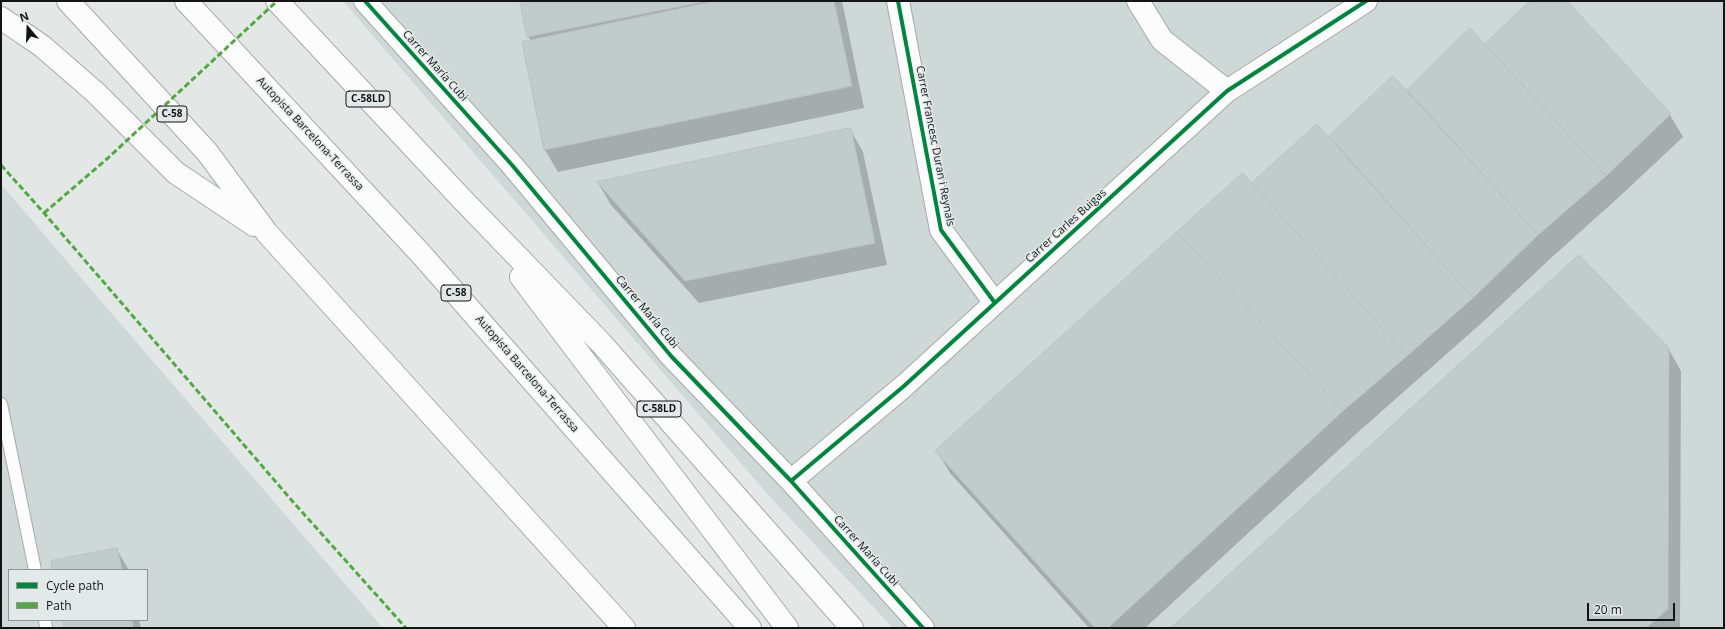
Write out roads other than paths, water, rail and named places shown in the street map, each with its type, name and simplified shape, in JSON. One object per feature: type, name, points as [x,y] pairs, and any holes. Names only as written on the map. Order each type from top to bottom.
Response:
[{"type":"main road","name":"C-58","points":[[68,1],[207,152],[267,233],[624,628]]},
{"type":"main road","name":"Autopista Barcelona-Terrassa","points":[[186,1],[422,254],[750,628]]},
{"type":"main road","name":"C-58LD","points":[[277,1],[460,197],[601,343],[852,628]]},
{"type":"main road","name":"Carrer María Cubi","points":[[365,1],[512,165],[671,356],[791,481],[923,628]]},
{"type":"main road","name":"Carrer Francesc Duran i Reynals","points":[[898,1],[941,230],[995,303]]},
{"type":"main road","points":[[1138,1],[1162,40],[1226,91]]},
{"type":"main road","name":"Carrer Carles Buigas","points":[[791,481],[904,386],[1226,91],[1366,1]]},
{"type":"main road","points":[[1,18],[42,46],[96,93],[176,173],[267,233]]},
{"type":"main road","points":[[460,197],[787,628]]},
{"type":"lane","points":[[1,404],[35,569]]}]
